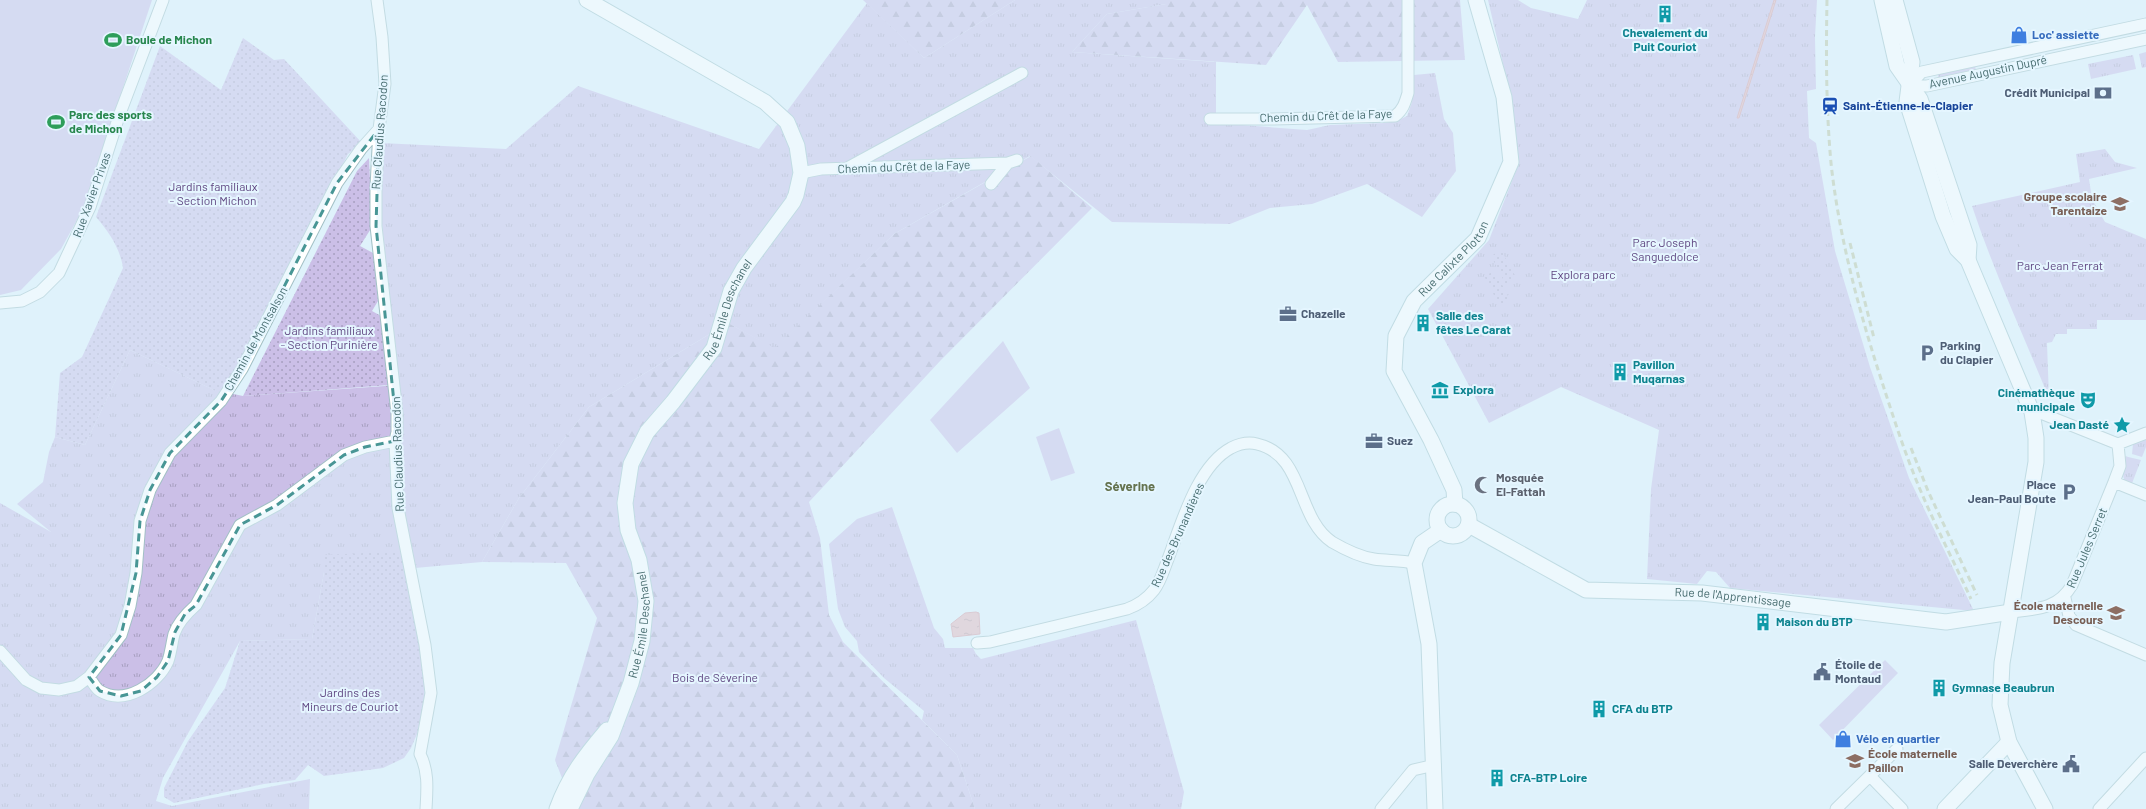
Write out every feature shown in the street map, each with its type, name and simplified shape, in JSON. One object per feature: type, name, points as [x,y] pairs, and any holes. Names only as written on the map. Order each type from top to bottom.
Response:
[{"type":"main road","name":"Rue Émile Deschanel","points":[[570,809],[587,774],[608,742],[631,683],[642,640],[646,601],[639,560],[628,530],[624,503],[631,464],[647,432],[673,402],[714,348],[731,291],[744,268],[794,202],[801,173],[798,146],[787,122],[765,102],[587,0]]},
{"type":"main road","name":"Rue Calixte Plotton","points":[[1454,504],[1454,490],[1431,440],[1394,371],[1396,336],[1414,301],[1478,238],[1511,162],[1504,97],[1476,0]]},
{"type":"main road","points":[[1882,0],[1897,66],[1909,85]]},
{"type":"main road","points":[[1895,0],[1912,62],[1907,102],[1943,216],[1957,249],[1968,260],[2032,412],[2036,438],[2036,462],[2002,663],[2000,705],[2009,742],[2045,809]]},
{"type":"main road","points":[[1454,504],[1467,511],[1470,521],[1468,526],[1463,533],[1458,535],[1449,535],[1441,530],[1438,520],[1441,510],[1454,504]]},
{"type":"main road","name":"Rue de l'Apprentissage","points":[[1468,526],[1586,590],[1702,593],[1946,622],[2011,612]]},
{"type":"main road","points":[[1435,809],[1435,765],[1429,644],[1414,563],[1422,543],[1441,530]]},
{"type":"main road","name":"Rue Émile Deschanel","points":[[557,809],[565,786],[574,770],[617,719]]},
{"type":"main road","points":[[1945,809],[2009,742]]},
{"type":"street","name":"Rue Xavier Privas","points":[[0,303],[22,301],[40,292],[59,273],[84,220],[119,116],[163,0]]},
{"type":"street","name":"Rue Claudius Racodon","points":[[378,0],[385,84],[379,129],[376,187],[376,226],[398,413],[398,432],[395,441],[398,508],[425,645],[431,693],[420,754],[427,775],[426,809]]},
{"type":"street","name":"Chemin du Crêt de la Faye","points":[[1210,119],[1394,116],[1400,112],[1408,92],[1408,0]]},
{"type":"street","name":"Avenue Augustin Dupré","points":[[1909,85],[1922,72],[2146,24]]},
{"type":"street","name":"Avenue Augustin Dupré","points":[[1909,85],[1927,86],[2146,40]]},
{"type":"street","points":[[845,169],[1022,72]]},
{"type":"street","name":"Chemin de Montsalson","points":[[89,677],[121,635],[130,606],[136,573],[140,521],[150,490],[170,453],[221,401],[242,369],[337,183],[361,149],[379,129]]},
{"type":"street","name":"Chemin du Crêt de la Faye","points":[[801,173],[821,169],[1012,161],[991,184]]},
{"type":"street","points":[[2032,412],[2043,414],[2118,444],[2145,430]]},
{"type":"street","points":[[0,652],[26,680],[41,688],[59,690],[77,686],[89,677],[100,691],[121,696],[141,691],[157,677],[168,661],[175,632],[185,614],[196,605],[240,525],[277,505],[344,456],[365,447],[395,441]]},
{"type":"street","name":"Rue des Brunandières","points":[[977,643],[990,642],[1128,609],[1138,605],[1148,597],[1160,579],[1196,490],[1207,470],[1218,457],[1232,447],[1243,444],[1263,446],[1281,457],[1290,468],[1314,521],[1322,533],[1332,542],[1374,559],[1414,563]]},
{"type":"street","name":"Rue Jules Serret","points":[[2011,612],[2044,608],[2065,598],[2072,585],[2120,466],[2118,444]]},
{"type":"street","points":[[2114,482],[2146,495]]},
{"type":"street","points":[[2065,598],[2069,616],[2076,625],[2146,655]]},
{"type":"street","points":[[1836,809],[1897,750]]},
{"type":"street","points":[[2099,809],[2146,758]]},
{"type":"street","points":[[1381,809],[1413,770],[1435,765]]},
{"type":"street","points":[[1870,776],[1902,809]]},
{"type":"highlighted area","points":[[379,129],[376,226],[397,432],[395,441],[365,447],[344,455],[277,505],[240,525],[196,605],[185,614],[175,632],[168,661],[157,677],[141,691],[121,696],[100,691],[89,677],[121,635],[136,573],[140,521],[150,490],[170,453],[221,401],[242,369],[337,183]]},
{"type":"green space","name":"Parc des sports de Michon","points":[[0,0],[152,0],[83,209],[61,249],[21,290],[0,295]]},
{"type":"green space","points":[[863,0],[1015,0],[924,58]]},
{"type":"green space","points":[[1015,0],[1166,0],[1166,4],[1107,14],[1072,52],[1216,62],[1216,123],[1307,130],[1330,125],[1385,123],[1399,120],[1407,116],[1412,102],[1414,75],[1435,73],[1444,119],[1453,133],[1456,171],[1422,217],[1367,184],[1312,204],[1270,208],[1230,224],[1112,222],[1030,156],[894,234],[775,349],[728,323],[589,407],[519,498],[482,562],[415,568],[325,555],[324,572],[312,639],[240,641],[163,778],[156,801],[172,806],[310,779],[309,809],[0,809],[0,503],[51,532],[17,504],[43,482],[49,452],[55,437],[85,445],[130,350],[214,390],[243,396],[399,385],[382,224],[381,143],[506,149],[578,86],[759,149],[867,3],[924,58]]},
{"type":"green space","points":[[1166,0],[1460,0],[1465,60],[1338,62],[1307,5],[1266,65],[1072,52],[1107,14],[1166,4]]},
{"type":"green space","name":"Parc Joseph Sanguedolce","points":[[1488,0],[1518,0],[1531,8],[1578,19],[1587,0],[1817,0],[1815,37],[1816,89],[1807,91],[1809,138],[1816,143],[1835,251],[1870,367],[1909,478],[1974,611],[1730,588],[1716,572],[1707,571],[1697,584],[1647,579],[1651,489],[1659,430],[1561,387],[1489,423],[1428,309],[1489,240],[1519,163],[1510,94]]},
{"type":"green space","name":"Jardins familiaux - Section Michon","points":[[243,38],[274,60],[284,59],[362,143],[348,154],[239,368],[220,393],[130,350],[85,445],[55,437],[60,373],[82,357],[123,268],[117,247],[96,217],[160,46],[221,90]]},
{"type":"green space","points":[[2146,52],[2146,67],[2142,68],[2139,54]]},
{"type":"green space","points":[[2133,55],[2136,69],[2091,79],[2088,64]]},
{"type":"green space","points":[[1975,65],[1976,71],[1939,79],[1937,72]]},
{"type":"green space","name":"Parc Jean Ferrat","points":[[2105,149],[2115,162],[2137,168],[2089,179],[2092,199],[2105,222],[2146,239],[2146,320],[2097,320],[2097,329],[2067,329],[2067,334],[2056,334],[2052,342],[2047,343],[2049,398],[1999,279],[1972,206],[2080,182],[2076,154]]},
{"type":"green space","name":"Bois de Séverine","points":[[1031,156],[1092,208],[941,360],[809,502],[820,538],[829,615],[843,642],[957,755],[975,809],[574,809],[555,760],[597,618],[566,563],[482,562],[519,498],[589,407],[728,323],[775,348],[894,234]]},
{"type":"green space","name":"Jardins familiaux - Section Purinière","points":[[369,158],[372,227],[360,246],[373,253],[378,301],[372,311],[381,316],[389,385],[243,396],[357,171]]},
{"type":"green space","points":[[2069,222],[2077,254],[2025,267],[2017,235]]},
{"type":"green space","points":[[1501,250],[1517,279],[1506,285],[1491,256]]},
{"type":"green space","points":[[1495,271],[1510,300],[1499,305],[1484,276]]},
{"type":"green space","points":[[1003,341],[1030,388],[957,453],[930,420]]},
{"type":"green space","points":[[1059,428],[1075,473],[1051,481],[1036,437]]},
{"type":"green space","points":[[2146,438],[2146,447],[2142,457],[2132,454],[2133,444]]},
{"type":"green space","points":[[2124,456],[2141,460],[2131,486],[2127,484],[2124,477]]},
{"type":"green space","points":[[892,507],[934,628],[943,639],[945,648],[973,648],[981,659],[1136,620],[1184,792],[1181,809],[975,809],[957,755],[922,720],[924,711],[884,678],[859,652],[857,641],[845,627],[838,609],[829,544],[857,519]]},
{"type":"green space","name":"Jardins des Mineurs de Couriot","points":[[403,551],[423,659],[425,700],[417,734],[411,748],[404,758],[383,768],[324,776],[308,765],[295,780],[264,784],[174,803],[164,797],[164,788],[188,741],[225,688],[240,641],[312,639],[324,572],[324,555]]},
{"type":"green space","points":[[1885,660],[1898,673],[1833,740],[1819,725]]},
{"type":"water","points":[[1774,0],[1776,0],[1739,118],[1737,118]]},
{"type":"water","points":[[965,613],[979,613],[980,634],[953,637],[951,624]]},
{"type":"railway","points":[[1827,0],[1827,82],[1831,163],[1839,218],[1851,274],[1874,355],[1905,452],[1928,507],[1971,599]]},
{"type":"railway","points":[[1850,243],[1874,338]]},
{"type":"railway","points":[[1911,448],[1928,491],[1977,595]]},
{"type":"place","name":"Chevalement du Puit Couriot","points":[[1665,14]]},
{"type":"place","name":"Loc' assiette","points":[[2019,35]]},
{"type":"place","name":"Boule de Michon","points":[[113,40]]},
{"type":"place","name":"Crédit Municipal","points":[[2103,93]]},
{"type":"place","name":"Saint-Étienne-le-Clapier","points":[[1830,106]]},
{"type":"place","name":"Parc des sports de Michon","points":[[56,122]]},
{"type":"place","name":"Groupe scolaire Tarentaize","points":[[2120,204]]},
{"type":"place","name":"Chazelle","points":[[1288,314]]},
{"type":"place","name":"Salle des fêtes Le Carat","points":[[1423,323]]},
{"type":"place","name":"Parking du Clapier","points":[[1927,353]]},
{"type":"place","name":"Pavillon Muqarnas","points":[[1620,372]]},
{"type":"place","name":"Explora","points":[[1440,390]]},
{"type":"place","name":"Cinémathèque municipale","points":[[2088,400]]},
{"type":"place","name":"Jean Dasté","points":[[2122,425]]},
{"type":"place","name":"Suez","points":[[1374,441]]},
{"type":"place","name":"Mosquée El-Fattah","points":[[1483,485]]},
{"type":"place","name":"Place Jean-Paul Boute","points":[[2069,492]]},
{"type":"place","name":"École maternelle Descours","points":[[2116,613]]},
{"type":"place","name":"Maison du BTP","points":[[1763,622]]},
{"type":"place","name":"Étoile de Montaud","points":[[1822,672]]},
{"type":"place","name":"Gymnase Beaubrun","points":[[1939,688]]},
{"type":"place","name":"CFA du BTP","points":[[1599,709]]},
{"type":"place","name":"Vélo en quartier","points":[[1843,739]]},
{"type":"place","name":"École maternelle Paillon","points":[[1855,761]]},
{"type":"place","name":"Salle Deverchère","points":[[2071,764]]},
{"type":"place","name":"CFA-BTP Loire","points":[[1497,778]]},
{"type":"district","name":"Séverine","points":[[1130,486]]},
{"type":"park label","name":"Explora parc","points":[[1583,275]]}]
